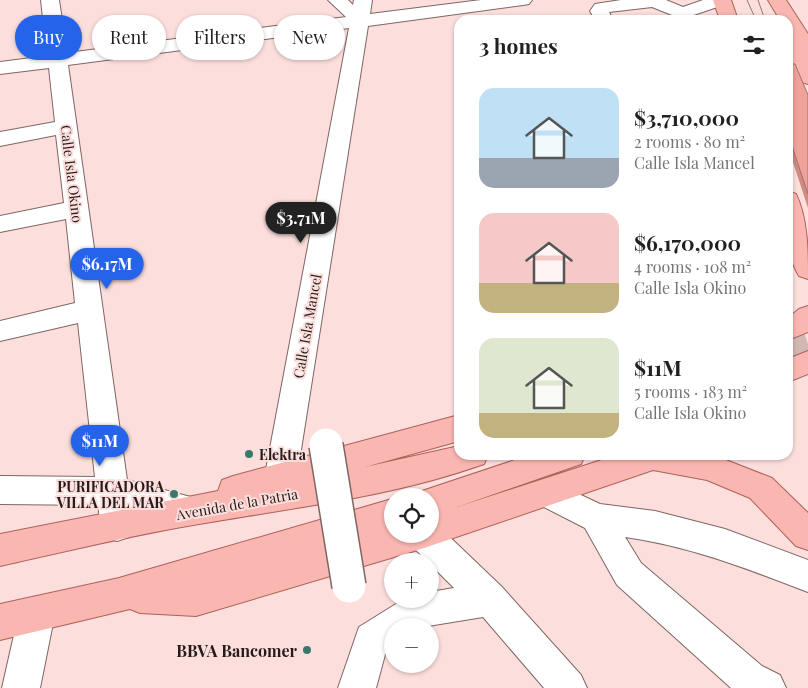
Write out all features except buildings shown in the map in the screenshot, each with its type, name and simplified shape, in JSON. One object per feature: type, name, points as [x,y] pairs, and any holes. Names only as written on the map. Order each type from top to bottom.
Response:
[{"type":"main road","points":[[721,0],[727,15]]},
{"type":"main road","points":[[776,0],[780,15]]},
{"type":"main road","points":[[776,0],[783,15]]},
{"type":"main road","points":[[793,36],[806,64]]},
{"type":"main road","points":[[793,44],[806,64]]},
{"type":"main road","points":[[793,217],[808,270]]},
{"type":"main road","points":[[793,327],[803,322],[808,316]]},
{"type":"main road","points":[[793,369],[808,362]]},
{"type":"main road","points":[[793,374],[808,368]]},
{"type":"main road","points":[[191,510],[234,489],[454,429]]},
{"type":"main road","name":"Avenida de la Patria","points":[[0,550],[191,510],[308,492],[456,460]]},
{"type":"main road","points":[[439,499],[555,460]]},
{"type":"main road","points":[[439,528],[644,460]]},
{"type":"main road","points":[[675,460],[709,467],[761,488],[808,535]]},
{"type":"main road","points":[[0,622],[119,595],[384,516]]},
{"type":"main road","points":[[119,595],[196,599],[391,543]]},
{"type":"street","name":"Calle Isla Okino","points":[[50,0],[52,15]]},
{"type":"street","points":[[337,0],[361,10]]},
{"type":"street","points":[[601,15],[599,11],[601,8],[654,1],[682,14],[721,0]]},
{"type":"street","points":[[82,56],[361,10],[475,9],[515,1],[519,15]]},
{"type":"street","name":"Calle Isla Mancel","points":[[281,475],[361,10]]},
{"type":"street","name":"Calle Isla Okino","points":[[58,60],[117,526]]},
{"type":"street","points":[[0,68],[58,60]]},
{"type":"street","points":[[0,139],[66,127]]},
{"type":"street","points":[[0,224],[76,209]]},
{"type":"street","points":[[0,331],[89,310]]},
{"type":"street","points":[[326,445],[349,586]]},
{"type":"street","points":[[0,490],[112,491],[191,510]]},
{"type":"street","points":[[547,493],[596,518],[655,526],[725,544],[808,576]]},
{"type":"street","points":[[596,518],[629,574],[749,679],[767,688]]},
{"type":"street","points":[[431,543],[490,599],[568,688]]},
{"type":"street","points":[[405,618],[416,611],[490,599]]},
{"type":"street","points":[[21,688],[37,613]]},
{"type":"street","points":[[357,688],[372,640],[384,632]]},
{"type":"tunnel","points":[[793,349],[808,344]]},
{"type":"tram line","points":[[747,0],[754,15]]},
{"type":"tram line","points":[[758,0],[763,15]]},
{"type":"place","name":"Elektra","points":[[249,454]]},
{"type":"place","name":"PURIFICADORA VILLA DEL MAR","points":[[174,494]]},
{"type":"place","name":"BBVA Bancomer","points":[[307,650]]}]
